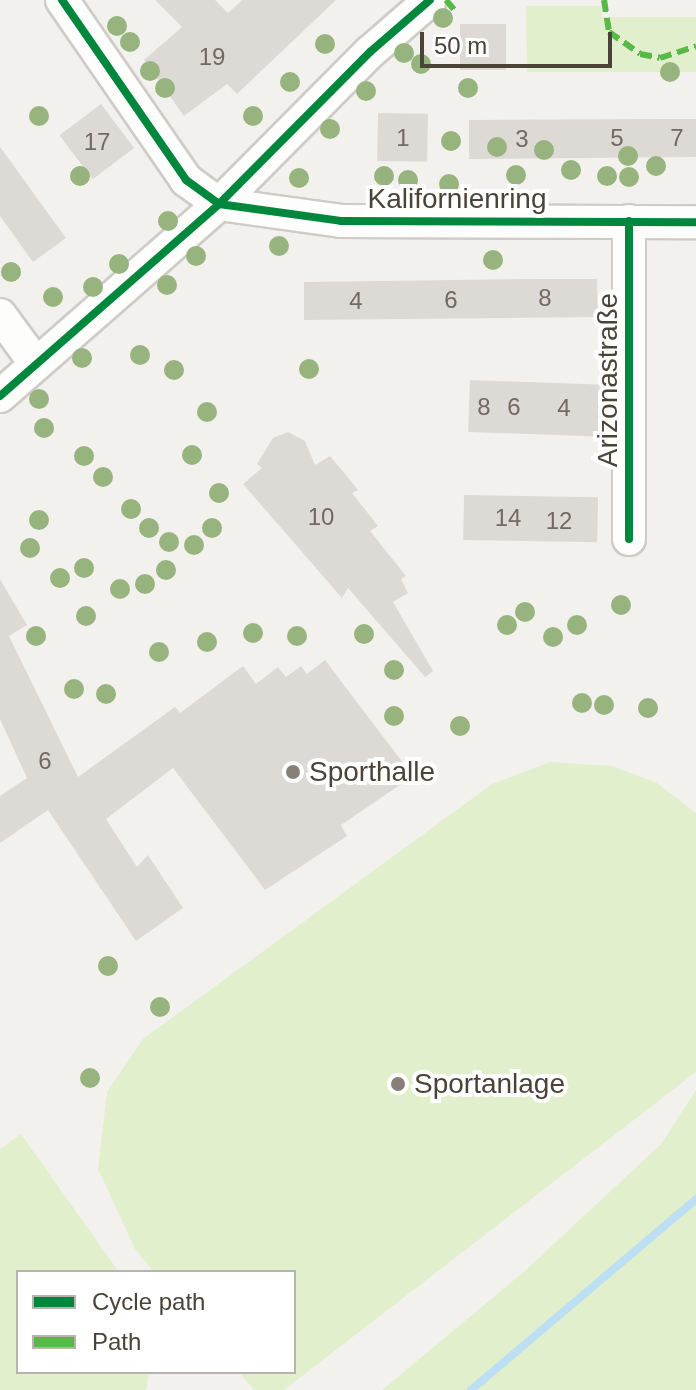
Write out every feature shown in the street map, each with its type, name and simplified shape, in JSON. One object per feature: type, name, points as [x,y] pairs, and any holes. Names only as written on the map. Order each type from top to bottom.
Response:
[{"type":"street","points":[[62,0],[186,180],[219,204]]},
{"type":"street","points":[[0,396],[219,204],[370,52],[430,0]]},
{"type":"street","name":"Kalifornienring","points":[[219,204],[341,221],[696,222]]},
{"type":"street","name":"Arizonastraße","points":[[629,221],[629,539]]},
{"type":"street","points":[[0,315],[36,364]]},
{"type":"green space","points":[[526,6],[601,6],[602,17],[696,17],[696,72],[527,72]]},
{"type":"green space","name":"Sportanlage","points":[[550,762],[612,766],[657,783],[696,813],[696,1072],[284,1390],[254,1390],[241,1374],[296,1374],[296,1270],[152,1270],[135,1249],[98,1169],[107,1092],[143,1039],[492,784]]},
{"type":"green space","points":[[696,1090],[696,1390],[382,1390],[527,1269],[661,1144]]},
{"type":"green space","points":[[21,1134],[118,1270],[16,1270],[16,1374],[149,1374],[146,1390],[0,1390],[0,1149]]},
{"type":"building","points":[[155,0],[215,0],[228,13],[242,0],[336,0],[237,94],[227,84],[184,116],[144,60],[182,27]]},
{"type":"building","points":[[460,24],[506,24],[506,70],[460,70]]},
{"type":"building","points":[[101,104],[134,148],[93,179],[59,135]]},
{"type":"building","points":[[378,113],[428,114],[427,162],[377,161]]},
{"type":"building","points":[[696,119],[696,157],[469,159],[469,120]]},
{"type":"building","points":[[0,147],[66,238],[33,262],[0,216]]},
{"type":"building","points":[[597,279],[598,317],[304,320],[304,282]]},
{"type":"building","points":[[470,380],[606,385],[604,437],[468,432]]},
{"type":"building","points":[[288,432],[305,441],[315,465],[330,456],[358,490],[352,493],[378,526],[370,531],[406,576],[401,579],[408,593],[393,602],[433,671],[425,677],[348,588],[342,598],[243,484],[262,468],[257,464],[273,438]]},
{"type":"building","points":[[464,495],[598,497],[597,542],[463,540]]},
{"type":"building","name":"Sporthalle","points":[[0,579],[27,625],[9,636],[78,777],[175,707],[180,713],[243,666],[256,684],[278,667],[286,677],[301,666],[307,674],[325,660],[413,776],[341,825],[347,836],[265,890],[173,768],[106,819],[137,867],[148,855],[183,908],[136,941],[48,810],[0,843],[0,796],[27,778],[0,719]]},
{"type":"waterway","points":[[471,1390],[696,1199]]},
{"type":"marked path","points":[[446,0],[457,13]]},
{"type":"marked path","points":[[604,0],[609,32],[640,54],[660,58],[696,46]]},
{"type":"cycle path","points":[[62,0],[186,180],[219,204],[341,221],[696,222]]},
{"type":"cycle path","points":[[0,396],[219,204],[370,52],[430,0]]},
{"type":"cycle path","points":[[629,221],[629,539]]},
{"type":"place","name":"Sporthalle","points":[[293,772]]},
{"type":"place","name":"Sportanlage","points":[[398,1084]]}]
